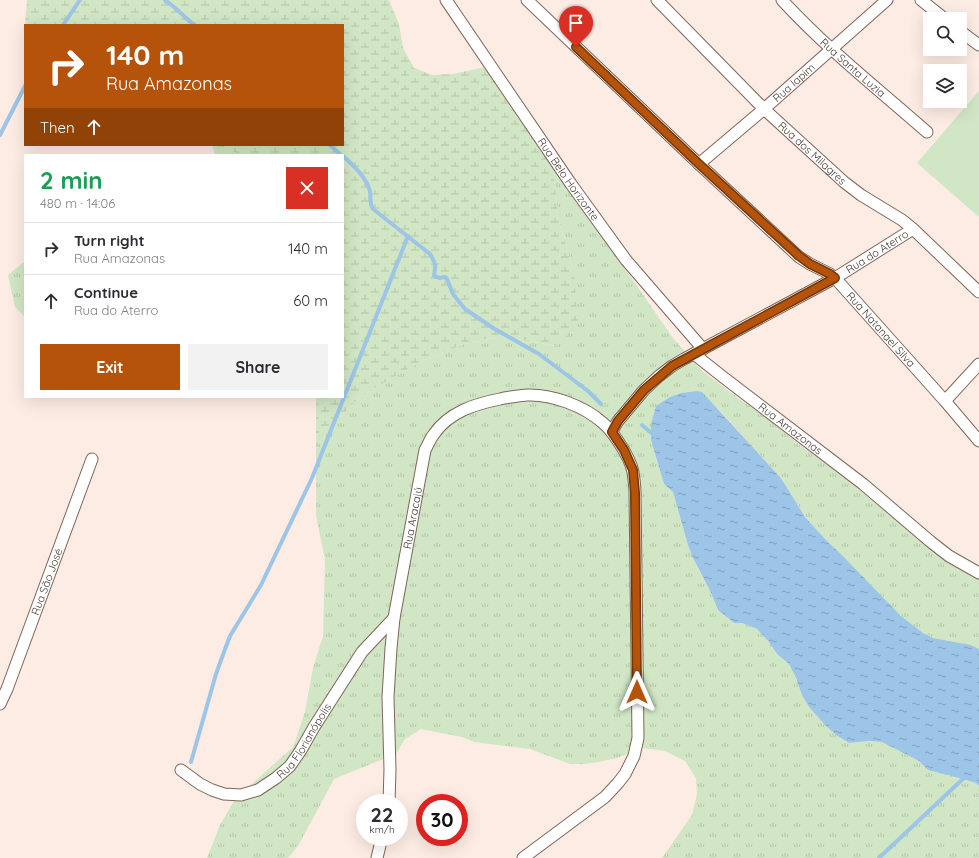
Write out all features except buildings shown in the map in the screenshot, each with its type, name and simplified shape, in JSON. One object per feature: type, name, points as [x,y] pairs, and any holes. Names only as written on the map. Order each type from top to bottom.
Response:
[{"type":"street","name":"Rua Belo Horizonte","points":[[446,0],[571,184],[626,260],[699,352]]},
{"type":"street","name":"Rua Natanael Silva","points":[[527,0],[699,164],[799,256],[835,278],[979,441]]},
{"type":"street","name":"Rua dos Milagres","points":[[658,0],[764,109],[844,182],[861,195],[902,220],[979,292]]},
{"type":"street","name":"Rua Santa Luzia","points":[[782,0],[812,31],[927,132]]},
{"type":"street","name":"Rua Iapim","points":[[699,164],[764,109],[887,0]]},
{"type":"street","points":[[921,0],[936,12]]},
{"type":"street","points":[[967,36],[979,45]]},
{"type":"street","name":"Rua do Aterro","points":[[699,352],[835,278],[913,229]]},
{"type":"street","points":[[612,432],[618,421],[644,390],[672,366],[699,352]]},
{"type":"street","name":"Rua Amazonas","points":[[699,352],[863,484],[931,542],[949,556],[979,573]]},
{"type":"street","points":[[945,401],[979,364]]},
{"type":"street","name":"Rua Aracajú","points":[[389,794],[388,697],[394,618],[425,450],[434,434],[446,420],[462,410],[483,403],[528,395],[550,397],[571,403],[602,422],[612,432],[624,450],[633,470],[635,493],[638,738],[634,756],[626,774],[618,784],[605,797],[523,858]]},
{"type":"street","name":"Rua São José","points":[[0,704],[92,459]]},
{"type":"street","name":"Rua Florianópolis","points":[[181,770],[200,784],[224,794],[241,795],[258,790],[276,778],[290,766],[301,750],[362,652],[394,618]]},
{"type":"street","points":[[377,858],[380,846]]},
{"type":"green space","points":[[27,0],[389,0],[399,24],[403,48],[414,68],[432,75],[453,74],[485,67],[553,165],[559,222],[574,273],[578,324],[556,346],[501,336],[462,345],[436,355],[413,366],[361,396],[340,417],[316,436],[316,398],[344,398],[344,154],[237,154],[226,146],[344,146],[344,24],[25,24]]},
{"type":"green space","points":[[979,91],[979,217],[917,163],[964,108],[967,108],[967,105]]},
{"type":"green space","points":[[212,146],[226,146],[237,154],[215,154]]},
{"type":"green space","points":[[553,165],[673,338],[701,370],[766,417],[797,443],[836,471],[934,550],[979,574],[979,649],[971,645],[933,638],[923,633],[901,616],[826,540],[805,517],[780,477],[720,411],[696,391],[681,393],[670,397],[651,440],[664,484],[673,492],[688,545],[718,610],[734,623],[742,623],[757,629],[769,642],[777,654],[789,664],[809,707],[836,735],[849,743],[869,741],[882,742],[919,761],[928,770],[976,783],[979,786],[979,858],[662,858],[692,815],[697,794],[696,778],[685,761],[665,751],[643,748],[617,758],[599,762],[570,764],[530,749],[474,742],[462,737],[421,729],[405,739],[396,754],[334,779],[298,846],[288,858],[207,858],[220,825],[235,799],[293,747],[305,712],[313,668],[323,636],[325,559],[316,516],[316,436],[340,417],[361,396],[413,366],[462,345],[501,336],[556,346],[574,273],[559,222]]},
{"type":"green space","points":[[24,262],[24,316],[15,307],[8,275]]},
{"type":"water","points":[[696,391],[702,392],[780,477],[805,517],[901,616],[923,633],[933,638],[971,645],[979,649],[979,786],[976,783],[928,770],[919,761],[882,742],[869,741],[849,743],[836,735],[809,707],[802,695],[789,664],[777,654],[769,642],[757,629],[742,623],[734,623],[718,610],[693,558],[673,492],[664,484],[651,440],[651,424],[656,406],[670,397],[681,393]]},
{"type":"waterway","points":[[64,24],[80,0]]},
{"type":"waterway","points":[[165,0],[193,24]]},
{"type":"waterway","points":[[0,135],[24,88]]},
{"type":"waterway","points":[[331,146],[340,154]]},
{"type":"waterway","points":[[344,157],[355,167],[366,181],[370,191],[373,209],[430,254],[435,265],[434,276],[440,278],[445,277],[447,279],[453,294],[465,309],[493,328],[539,354],[588,391],[601,404]]},
{"type":"waterway","points":[[344,397],[408,236]]},
{"type":"waterway","points":[[191,762],[216,674],[230,636],[261,585],[312,478],[344,398]]},
{"type":"waterway","points":[[642,425],[655,436]]},
{"type":"waterway","points":[[879,858],[966,776]]},
{"type":"route","points":[[576,47],[699,164],[799,256],[835,278],[672,366],[644,390],[618,421],[612,432],[624,450],[633,470],[635,493],[637,692]]}]
